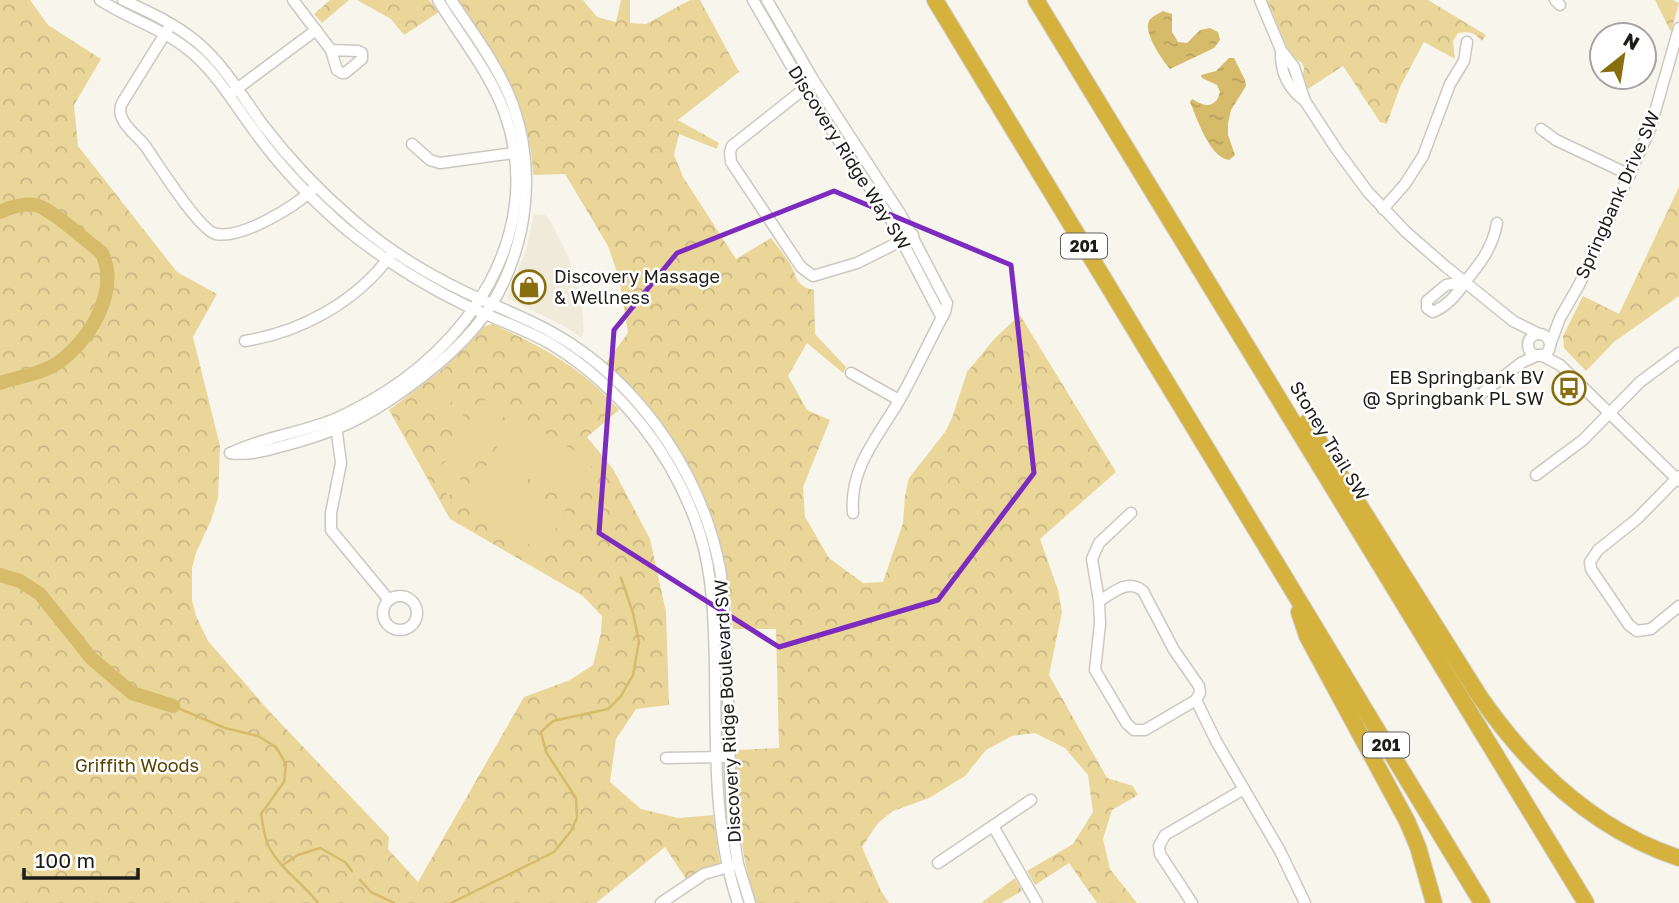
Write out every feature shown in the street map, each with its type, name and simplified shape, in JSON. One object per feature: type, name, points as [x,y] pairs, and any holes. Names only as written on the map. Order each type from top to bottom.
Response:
[{"type":"highway","name":"201","points":[[935,0],[1482,903]]},
{"type":"highway","name":"Stoney Trail SW","points":[[1036,0],[1586,903]]},
{"type":"highway","points":[[1166,210],[1210,268],[1500,725],[1545,776],[1585,809],[1632,838],[1679,858]]},
{"type":"highway","points":[[1291,587],[1307,636],[1407,821],[1418,847],[1434,903]]},
{"type":"street","name":"Discovery Ridge Boulevard SW","points":[[100,0],[169,28]]},
{"type":"street","name":"Discovery Ridge Boulevard SW","points":[[123,0],[169,28],[233,92],[267,148],[312,190],[351,233],[391,256],[524,317],[580,357],[622,401],[683,478],[714,567],[714,613],[721,656],[730,757],[732,865],[750,903]]},
{"type":"street","points":[[293,0],[331,50]]},
{"type":"street","points":[[332,426],[248,444],[230,453],[248,455],[332,426],[367,403],[409,381],[486,301],[520,211],[516,177],[519,152],[493,74],[450,5],[438,0]]},
{"type":"street","name":"Discovery Ridge Way SW","points":[[753,0],[804,88],[854,165],[908,238]]},
{"type":"street","points":[[1260,0],[1280,50],[1280,67],[1284,77],[1296,94],[1305,101],[1355,176],[1383,209],[1414,239],[1513,321],[1548,338],[1544,351],[1521,363],[1481,394]]},
{"type":"street","points":[[759,11],[768,2]]},
{"type":"street","name":"Discovery Ridge Way SW","points":[[768,2],[864,158],[908,238],[942,318],[859,468],[853,487],[853,513]]},
{"type":"street","points":[[169,28],[122,103],[120,113],[123,122],[139,138],[177,192],[208,229],[220,234],[244,229],[274,217],[312,190]]},
{"type":"street","name":"Springbank Drive SW","points":[[1544,351],[1579,285],[1655,117],[1679,28]]},
{"type":"street","points":[[233,92],[316,30]]},
{"type":"street","points":[[1383,209],[1405,184],[1423,156],[1450,84],[1464,61],[1467,42]]},
{"type":"street","points":[[814,80],[732,146],[731,162],[801,267],[813,276],[857,263],[908,238]]},
{"type":"street","points":[[1541,129],[1556,140],[1630,175]]},
{"type":"street","points":[[412,144],[430,160],[440,163],[519,152]]},
{"type":"street","points":[[854,165],[864,158]]},
{"type":"street","points":[[1465,282],[1488,251],[1497,223]]},
{"type":"street","name":"Discovery Ridge Boulevard SW","points":[[391,256],[438,291],[580,357]]},
{"type":"street","points":[[245,341],[281,334],[320,315],[347,299],[391,256]]},
{"type":"street","name":"Springbank Drive SW","points":[[1539,334],[1560,318]]},
{"type":"street","points":[[1513,321],[1530,350],[1544,351],[1678,478],[1637,519],[1598,550],[1590,562],[1591,569],[1629,625],[1637,631],[1651,629],[1679,606]]},
{"type":"street","points":[[1521,363],[1531,338],[1539,334]]},
{"type":"street","points":[[1536,475],[1576,446],[1648,374],[1679,353]]},
{"type":"street","points":[[851,373],[899,400]]},
{"type":"street","points":[[332,426],[341,463],[331,513],[331,530],[389,600]]},
{"type":"street","points":[[1099,601],[1128,585],[1134,585],[1143,591],[1174,650],[1199,686],[1200,693],[1196,700],[1145,730],[1137,730],[1129,727],[1096,670],[1100,624],[1093,553],[1099,543],[1131,513]]},
{"type":"street","name":"Discovery Ridge Boulevard SW","points":[[721,656],[718,758],[720,822],[732,865],[738,903]]},
{"type":"street","points":[[1196,700],[1216,741],[1280,851],[1305,903]]},
{"type":"street","points":[[666,758],[730,757]]},
{"type":"street","points":[[1192,903],[1162,858],[1159,850],[1161,841],[1165,835],[1244,789]]},
{"type":"street","points":[[938,863],[1031,800]]},
{"type":"street","points":[[993,826],[1037,903]]},
{"type":"street","points":[[661,903],[704,874],[732,865]]},
{"type":"highlighted area","points":[[834,191],[1011,265],[1034,473],[938,600],[779,647],[599,533],[614,330],[677,253]]},
{"type":"shaded area","points":[[534,214],[545,215],[551,222],[568,256],[581,302],[584,330],[582,338],[564,326],[507,298],[527,248]]},
{"type":"green space","name":"Griffith Woods","points":[[0,0],[30,0],[48,25],[101,59],[74,105],[78,146],[177,272],[217,294],[193,337],[220,446],[218,498],[192,568],[192,600],[208,641],[270,712],[389,837],[388,849],[418,882],[524,697],[570,680],[593,665],[601,633],[602,616],[583,596],[450,519],[389,410],[443,369],[483,327],[492,324],[561,360],[591,382],[619,410],[587,437],[613,469],[650,539],[666,612],[669,705],[636,709],[616,739],[610,782],[641,809],[678,818],[713,815],[720,863],[688,882],[665,847],[596,903],[0,903]]},
{"type":"green space","points":[[330,0],[349,0],[322,23],[314,14]]},
{"type":"green space","points":[[357,0],[429,0],[439,12],[404,35],[391,19]]},
{"type":"green space","points":[[457,0],[583,0],[597,17],[616,22],[621,0],[630,0],[630,23],[646,24],[690,0],[700,0],[739,72],[678,120],[719,143],[717,149],[679,134],[674,155],[683,177],[736,259],[771,238],[789,262],[800,284],[814,290],[815,334],[846,367],[843,373],[807,343],[788,376],[807,410],[830,420],[803,487],[805,517],[829,558],[863,583],[883,582],[903,523],[909,478],[945,432],[967,372],[995,338],[1020,315],[1116,472],[1040,539],[1058,590],[1062,612],[1049,675],[1107,778],[1133,786],[1138,795],[1112,810],[1103,839],[1110,869],[1137,903],[1097,903],[1069,863],[1035,885],[1027,871],[1073,844],[1093,812],[1088,775],[1065,748],[1035,733],[1012,736],[986,750],[965,776],[929,798],[893,811],[878,823],[862,847],[889,903],[756,903],[742,846],[735,750],[779,748],[776,629],[733,629],[722,553],[697,483],[658,419],[634,390],[606,363],[628,333],[619,278],[608,246],[565,174],[533,175],[531,150],[518,104],[496,61]]},
{"type":"green space","points":[[1267,0],[1428,0],[1486,35],[1482,41],[1472,33],[1458,33],[1453,41],[1455,59],[1424,42],[1400,87],[1387,124],[1380,122],[1343,66],[1308,89],[1302,80],[1302,63],[1290,55]]},
{"type":"green space","points":[[1655,0],[1673,0],[1679,3],[1671,32]]},
{"type":"green space","points":[[1679,187],[1679,296],[1614,342],[1586,371],[1564,348],[1563,336],[1583,296],[1619,314]]},
{"type":"green space","points":[[445,386],[457,393],[443,416],[432,410]]},
{"type":"green space","points":[[460,395],[471,401],[457,425],[446,418]]},
{"type":"green space","points":[[485,400],[504,410],[504,416],[478,462],[473,464],[455,454],[453,448],[480,401]]},
{"type":"green space","points":[[515,416],[594,462],[571,503],[491,457]]},
{"type":"green space","points":[[449,460],[465,487],[448,496],[432,470]]},
{"type":"green space","points":[[486,465],[566,511],[542,552],[463,506]]},
{"type":"green space","points":[[1015,878],[1022,891],[1001,903],[981,903]]},
{"type":"water","points":[[1163,11],[1172,14],[1172,32],[1178,42],[1187,43],[1200,30],[1210,28],[1218,32],[1220,40],[1214,48],[1170,69],[1154,46],[1148,26],[1152,18]]},
{"type":"water","points":[[1229,58],[1234,58],[1246,86],[1231,110],[1228,123],[1228,135],[1235,155],[1229,160],[1215,152],[1210,145],[1190,102],[1192,99],[1208,105],[1217,100],[1220,92],[1217,85],[1201,75],[1216,71]]},
{"type":"waterway","points":[[0,212],[16,206],[38,206],[66,223],[102,253],[107,268],[104,299],[98,315],[80,343],[56,364],[0,383]]},
{"type":"waterway","points":[[0,575],[20,581],[40,594],[91,658],[132,693],[173,706]]},
{"type":"waterway","points":[[451,903],[554,852],[571,831],[577,818],[576,798],[546,752],[541,732],[553,721],[608,709],[621,696],[633,675],[639,642],[621,578]]},
{"type":"waterway","points":[[173,706],[225,728],[258,736],[276,747],[286,764],[284,782],[261,814],[266,839],[280,863],[318,903]]},
{"type":"waterway","points":[[283,865],[298,855],[320,848],[345,862],[352,871]]},
{"type":"waterway","points":[[360,880],[371,892],[394,903]]},
{"type":"place","name":"Discovery Massage & Wellness","points":[[529,287]]},
{"type":"place","name":"EB Springbank BV @ Springbank PL SW","points":[[1569,388]]}]
